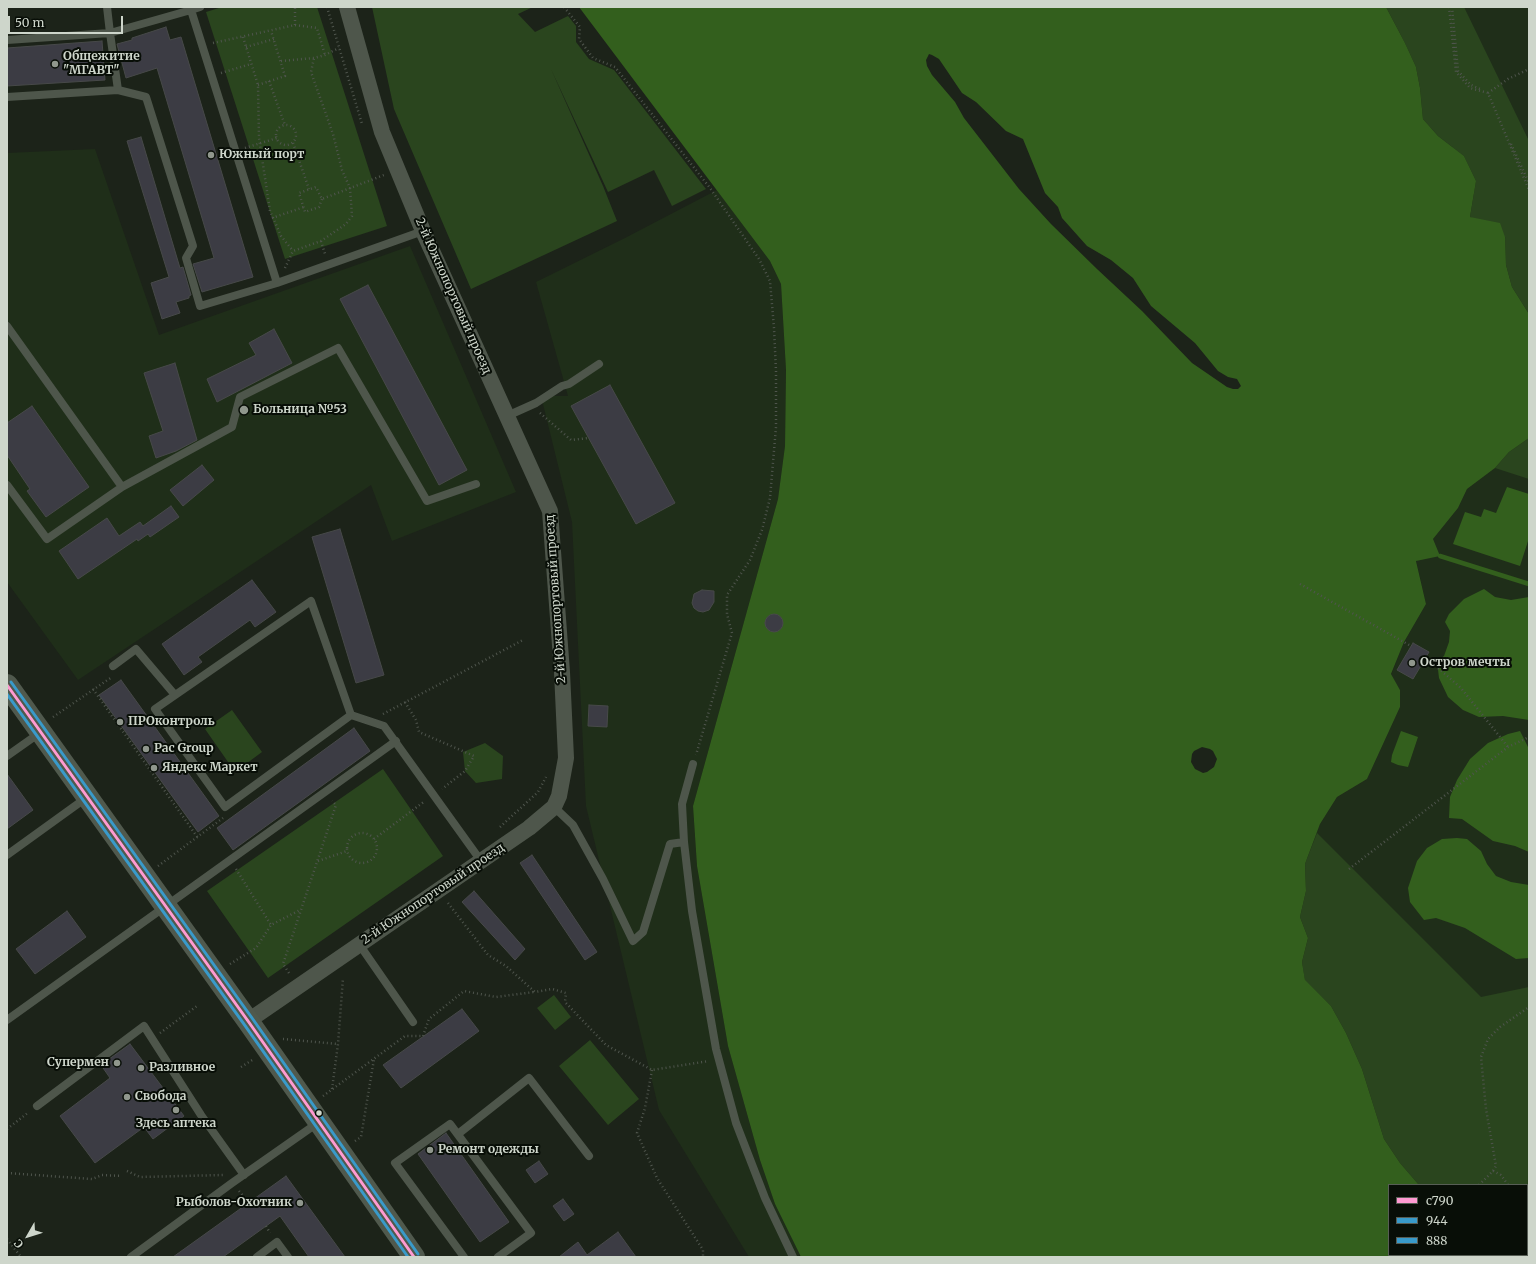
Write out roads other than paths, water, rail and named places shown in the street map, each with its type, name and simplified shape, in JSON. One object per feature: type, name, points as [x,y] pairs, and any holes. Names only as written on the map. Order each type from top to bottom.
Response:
[{"type":"main road","points":[[7,685],[46,725],[88,797],[414,1257]]},
{"type":"street","name":"2-й Южнопортовый проезд","points":[[248,1021],[529,828],[554,807],[558,796],[566,758],[562,672],[550,511],[423,232],[382,132],[347,7]]},
{"type":"lane","points":[[107,7],[118,90]]},
{"type":"lane","points":[[7,40],[110,32],[200,7]]},
{"type":"lane","points":[[191,10],[278,283]]},
{"type":"lane","points":[[7,97],[118,90],[146,96],[193,246],[186,258],[200,306],[278,283],[423,232]]},
{"type":"lane","points":[[7,326],[122,487]]},
{"type":"lane","points":[[7,485],[47,540],[122,487],[232,428],[240,396],[338,348],[428,501],[476,484]]},
{"type":"lane","points":[[507,416],[531,405],[562,386],[569,384],[599,364]]},
{"type":"lane","points":[[311,601],[351,715],[225,807],[155,709],[311,601]]},
{"type":"lane","points":[[113,666],[136,649],[174,695]]},
{"type":"lane","points":[[351,715],[384,726],[481,861]]},
{"type":"lane","points":[[7,756],[46,725]]},
{"type":"lane","points":[[7,1020],[396,741]]},
{"type":"lane","points":[[693,764],[682,804],[684,842],[692,911],[719,1060],[736,1123],[765,1198],[793,1257]]},
{"type":"lane","points":[[7,855],[88,797]]},
{"type":"lane","points":[[554,807],[573,825],[603,879],[633,941],[643,932],[670,844],[684,842]]},
{"type":"lane","points":[[359,944],[413,1022]]},
{"type":"lane","points":[[37,1106],[144,1026],[201,1115],[244,1175]]},
{"type":"lane","points":[[458,1134],[529,1078],[589,1156]]},
{"type":"lane","points":[[131,1257],[319,1122]]},
{"type":"lane","points":[[464,1257],[395,1163],[450,1124],[531,1233],[498,1257]]},
{"type":"lane","points":[[257,1257],[277,1242],[288,1257]]},
{"type":"waterway","points":[[1440,556],[1529,584]]},
{"type":"place","name":"Общежитие \"МГАВТ\"","points":[[55,64]]},
{"type":"place","name":"Южный порт","points":[[211,155]]},
{"type":"place","name":"Больница №53","points":[[244,410]]},
{"type":"place","name":"Остров мечты","points":[[1412,663]]},
{"type":"place","name":"ПРОконтроль","points":[[120,722]]},
{"type":"place","name":"Pac Group","points":[[146,749]]},
{"type":"place","name":"Яндекс Маркет","points":[[154,768]]},
{"type":"place","name":"Супермен","points":[[117,1063]]},
{"type":"place","name":"Разливное","points":[[141,1068]]},
{"type":"place","name":"Свобода","points":[[127,1097]]},
{"type":"place","name":"Здесь аптека","points":[[176,1110]]},
{"type":"place","name":"Ремонт одежды","points":[[430,1150]]},
{"type":"place","name":"Рыболов-Охотник","points":[[300,1203]]}]
